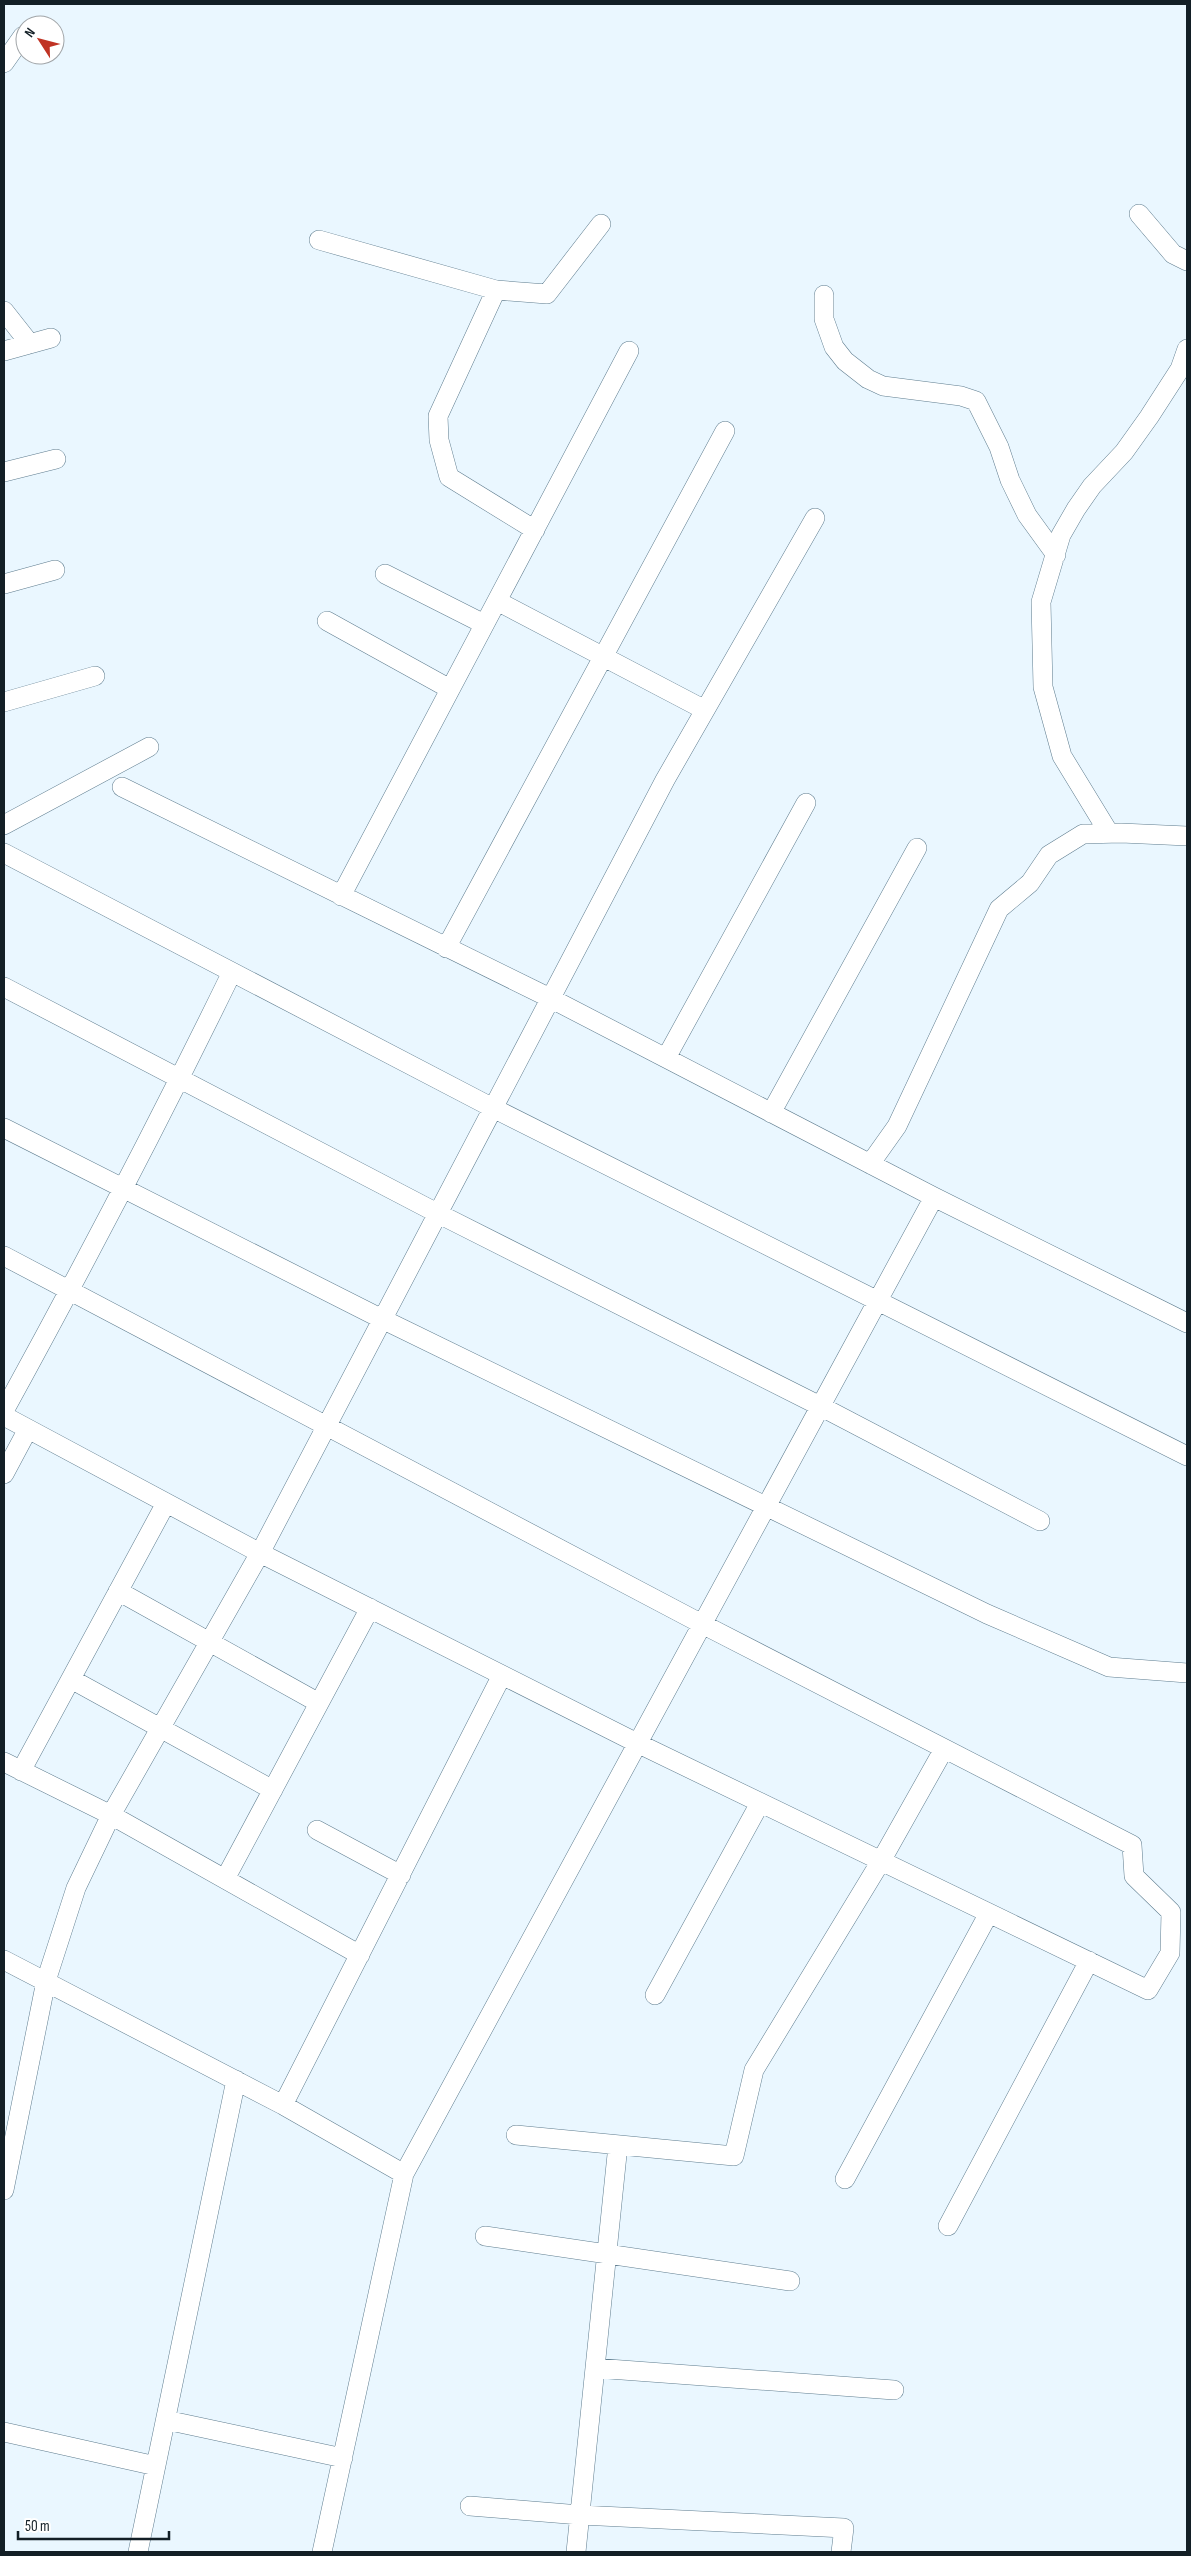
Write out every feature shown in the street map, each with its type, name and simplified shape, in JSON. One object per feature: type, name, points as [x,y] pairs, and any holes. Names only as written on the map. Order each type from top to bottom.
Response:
[{"type":"street","points":[[4,62],[15,47]]},
{"type":"street","points":[[1139,214],[1173,254],[1187,261]]},
{"type":"street","points":[[319,240],[496,290],[547,294],[601,224]]},
{"type":"street","points":[[496,290],[438,416],[438,440],[450,476],[534,530]]},
{"type":"street","points":[[824,295],[824,319],[834,347],[845,360],[868,379],[883,386],[961,396],[976,401],[999,447],[1010,480],[1027,515],[1056,555]]},
{"type":"street","points":[[4,312],[30,344]]},
{"type":"street","points":[[4,352],[50,338]]},
{"type":"street","points":[[1109,833],[1062,756],[1043,687],[1042,602],[1062,535],[1076,510],[1092,486],[1124,452],[1149,417],[1180,369],[1187,349]]},
{"type":"street","points":[[341,896],[629,351]]},
{"type":"street","points":[[446,948],[725,431]]},
{"type":"street","points":[[4,472],[56,459]]},
{"type":"street","points":[[4,2190],[46,1981],[76,1888],[111,1815],[211,1641],[328,1426],[437,1213],[664,780],[815,518]]},
{"type":"street","points":[[4,584],[55,570]]},
{"type":"street","points":[[385,574],[484,624]]},
{"type":"street","points":[[497,601],[705,710]]},
{"type":"street","points":[[327,622],[450,689]]},
{"type":"street","points":[[4,702],[95,676]]},
{"type":"street","points":[[4,825],[149,747]]},
{"type":"street","points":[[122,787],[550,998],[934,1197],[1187,1323]]},
{"type":"street","points":[[666,1058],[806,803]]},
{"type":"street","points":[[870,1164],[898,1126],[999,908],[1030,883],[1049,855],[1083,834],[1187,836]]},
{"type":"street","points":[[771,1113],[917,848]]},
{"type":"street","points":[[4,853],[493,1108],[1187,1456]]},
{"type":"street","points":[[4,1411],[70,1291],[180,1079],[232,972]]},
{"type":"street","points":[[4,987],[437,1213],[820,1406],[1040,1521]]},
{"type":"street","points":[[4,1128],[382,1319],[987,1614],[1109,1667],[1187,1673]]},
{"type":"street","points":[[327,2552],[343,2458],[404,2174],[934,1197]]},
{"type":"street","points":[[4,1256],[702,1624],[1132,1845],[1134,1876],[1171,1912],[1170,1953],[1148,1990],[637,1743],[260,1553],[4,1416]]},
{"type":"street","points":[[4,1474],[28,1429]]},
{"type":"street","points":[[21,1771],[166,1503]]},
{"type":"street","points":[[118,1591],[320,1703]]},
{"type":"street","points":[[225,1879],[370,1608]]},
{"type":"street","points":[[283,2105],[502,1675]]},
{"type":"street","points":[[71,1679],[273,1790]]},
{"type":"street","points":[[516,2135],[734,2156],[754,2070],[880,1861],[944,1748]]},
{"type":"street","points":[[4,1762],[111,1815],[360,1955]]},
{"type":"street","points":[[655,1995],[760,1803]]},
{"type":"street","points":[[317,1830],[401,1875]]},
{"type":"street","points":[[845,2179],[989,1913]]},
{"type":"street","points":[[4,1960],[283,2105],[404,2174]]},
{"type":"street","points":[[948,2226],[1088,1961]]},
{"type":"street","points":[[138,2552],[236,2080]]},
{"type":"street","points":[[576,2552],[618,2145]]},
{"type":"street","points":[[485,2236],[790,2281]]},
{"type":"street","points":[[595,2368],[894,2390]]},
{"type":"street","points":[[166,2420],[343,2458]]},
{"type":"street","points":[[4,2432],[156,2466]]},
{"type":"street","points":[[470,2506],[580,2515],[844,2528],[841,2552]]}]
